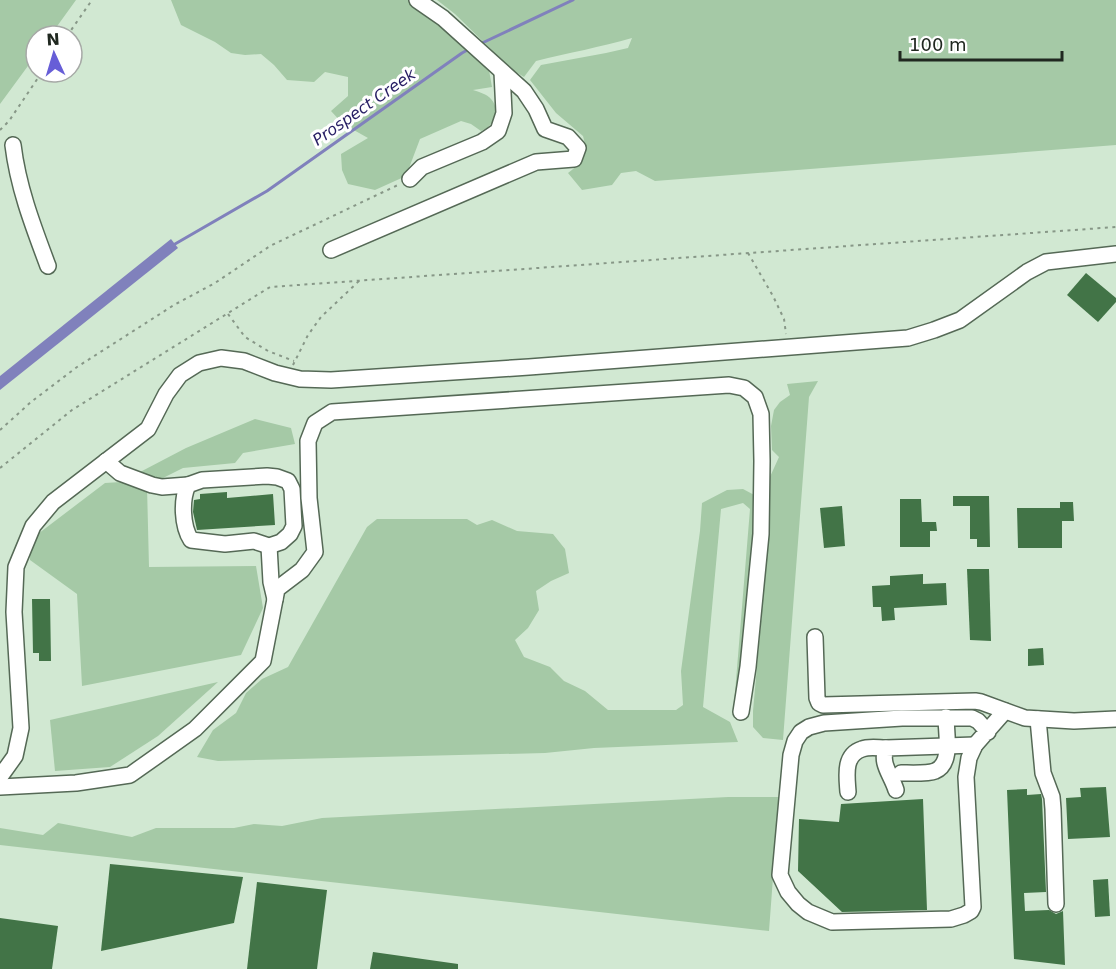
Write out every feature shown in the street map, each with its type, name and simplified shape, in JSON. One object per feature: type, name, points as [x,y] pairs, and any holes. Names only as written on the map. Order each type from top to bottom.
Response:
[{"type":"street","points":[[331,250],[536,162],[574,159],[578,148],[568,137],[545,129],[524,91],[443,18],[417,0]]},
{"type":"street","points":[[410,179],[422,167],[482,142],[498,131],[504,113],[502,72]]},
{"type":"street","points":[[14,145],[16,167],[31,221],[48,266]]},
{"type":"street","points":[[0,777],[15,756],[21,728],[14,612],[16,567],[33,526],[52,502],[148,429],[165,394],[180,375],[200,363],[221,358],[244,361],[275,373],[292,369],[300,379],[331,380],[908,338],[960,320],[1046,262],[1116,254]]},
{"type":"street","points":[[0,787],[76,783],[130,775],[195,729],[263,661],[277,590],[303,570],[315,552],[309,498],[309,441],[315,423],[332,412],[729,385],[744,388],[755,397],[761,414],[762,461],[760,534],[748,667],[741,712]]},
{"type":"street","points":[[106,461],[120,472],[162,487],[188,485],[201,480],[278,477],[288,481],[292,489],[294,526],[290,534],[281,542],[269,546],[254,541],[225,543],[191,540],[186,532],[184,516],[184,494],[188,485]]},
{"type":"street","points":[[269,546],[271,582],[275,598]]},
{"type":"street","points":[[815,637],[817,698],[823,705],[975,701],[1025,718],[1074,721],[1116,720]]},
{"type":"street","points":[[988,732],[972,718],[902,717],[824,723],[801,732],[795,741],[791,755],[780,875],[788,892],[808,912],[832,922],[951,919],[971,911],[973,907],[966,777],[969,758],[975,745],[988,732],[1005,711]]},
{"type":"street","points":[[901,773],[934,772],[944,765],[947,759],[946,717]]},
{"type":"street","points":[[1038,719],[1042,773],[1052,797],[1056,904]]},
{"type":"street","points":[[848,792],[846,771],[850,759],[862,748],[975,745]]},
{"type":"street","points":[[886,747],[884,762],[896,790]]},
{"type":"path","points":[[75,24],[92,0]]},
{"type":"path","points":[[0,130],[9,121],[34,84]]},
{"type":"path","points":[[0,430],[31,402],[77,367],[174,305],[215,283],[270,246],[410,179]]},
{"type":"path","points":[[0,468],[72,410],[270,287],[1116,227]]},
{"type":"path","points":[[748,253],[784,319],[786,348]]},
{"type":"path","points":[[227,313],[245,337],[292,369],[308,335],[321,317],[360,281]]},
{"type":"green space","points":[[0,0],[76,0],[59,24],[24,24],[24,71],[0,104]]},
{"type":"green space","points":[[171,0],[410,0],[467,46],[489,70],[492,87],[473,90],[491,99],[494,103],[495,117],[486,129],[481,131],[461,121],[420,139],[406,176],[375,190],[348,184],[342,170],[341,154],[368,138],[343,124],[331,111],[348,96],[348,77],[325,72],[314,82],[287,80],[261,54],[231,53],[181,25]]},
{"type":"green space","points":[[437,0],[1116,0],[1116,145],[655,181],[636,171],[621,173],[612,185],[582,190],[568,173],[582,162],[586,148],[583,136],[556,113],[530,80],[541,65],[628,48],[632,38],[536,61],[524,77],[511,69],[455,14]]},
{"type":"green space","points":[[818,381],[809,397],[783,740],[763,738],[753,727],[753,711],[764,588],[769,479],[779,457],[772,450],[771,426],[774,410],[790,395],[787,384]]},
{"type":"green space","points":[[255,419],[291,428],[295,444],[243,453],[235,463],[183,468],[147,486],[149,567],[256,566],[263,608],[241,655],[82,686],[77,594],[30,560],[30,540],[105,483],[121,482],[186,448]]},
{"type":"green space","points":[[743,489],[758,497],[740,700],[734,705],[750,509],[743,503],[721,509],[703,707],[730,722],[738,742],[594,748],[545,753],[218,761],[197,757],[213,730],[236,713],[246,693],[262,679],[288,667],[367,527],[377,519],[467,519],[477,525],[492,520],[517,531],[553,534],[565,549],[569,573],[536,591],[539,610],[528,628],[515,640],[524,657],[550,667],[564,681],[585,691],[608,710],[676,710],[683,705],[681,671],[702,503],[727,490]]},
{"type":"green space","points":[[218,682],[158,736],[110,767],[55,771],[50,720]]},
{"type":"green space","points":[[728,797],[779,797],[769,931],[0,845],[0,828],[43,835],[58,823],[132,837],[156,828],[234,828],[254,824],[282,826],[322,818]]},
{"type":"water","points":[[171,239],[178,248],[0,390],[0,376]]},
{"type":"building","points":[[1086,273],[1116,298],[1116,302],[1098,322],[1067,295]]},
{"type":"building","points":[[227,492],[227,498],[273,494],[275,525],[197,530],[193,512],[194,500],[200,499],[200,494]]},
{"type":"building","points":[[953,496],[989,496],[990,547],[977,547],[977,539],[970,539],[970,506],[953,506]]},
{"type":"building","points":[[900,499],[921,499],[922,522],[936,522],[937,531],[930,531],[930,547],[900,547]]},
{"type":"building","points":[[1060,502],[1073,502],[1074,521],[1062,521],[1062,548],[1018,548],[1017,508],[1060,508]]},
{"type":"building","points":[[842,506],[845,546],[824,548],[820,508]]},
{"type":"building","points":[[967,569],[989,569],[991,641],[970,640]]},
{"type":"building","points":[[923,574],[923,584],[946,583],[947,605],[894,608],[895,620],[882,621],[881,607],[873,607],[872,586],[890,585],[890,576]]},
{"type":"building","points":[[32,599],[50,599],[51,661],[39,661],[39,653],[33,653]]},
{"type":"building","points":[[1043,648],[1044,665],[1028,666],[1028,649]]},
{"type":"building","points":[[1106,787],[1110,837],[1068,839],[1066,798],[1081,797],[1080,788]]},
{"type":"building","points":[[1027,789],[1027,795],[1041,794],[1042,799],[1046,892],[1024,893],[1025,911],[1049,910],[1056,914],[1063,911],[1065,965],[1014,959],[1007,790]]},
{"type":"building","points":[[923,799],[927,910],[842,912],[798,871],[799,819],[839,822],[841,804]]},
{"type":"building","points":[[110,864],[243,877],[234,923],[101,951]]},
{"type":"building","points":[[1108,879],[1110,916],[1095,917],[1093,880]]},
{"type":"building","points":[[257,882],[327,890],[317,969],[247,969]]},
{"type":"building","points":[[0,918],[58,926],[52,969],[0,969]]},
{"type":"building","points":[[373,952],[458,964],[458,969],[370,969]]},
{"type":"waterway","name":"Prospect Creek","points":[[480,44],[573,0]]},
{"type":"waterway","name":"Prospect Creek","points":[[175,244],[267,191],[471,48]]}]
